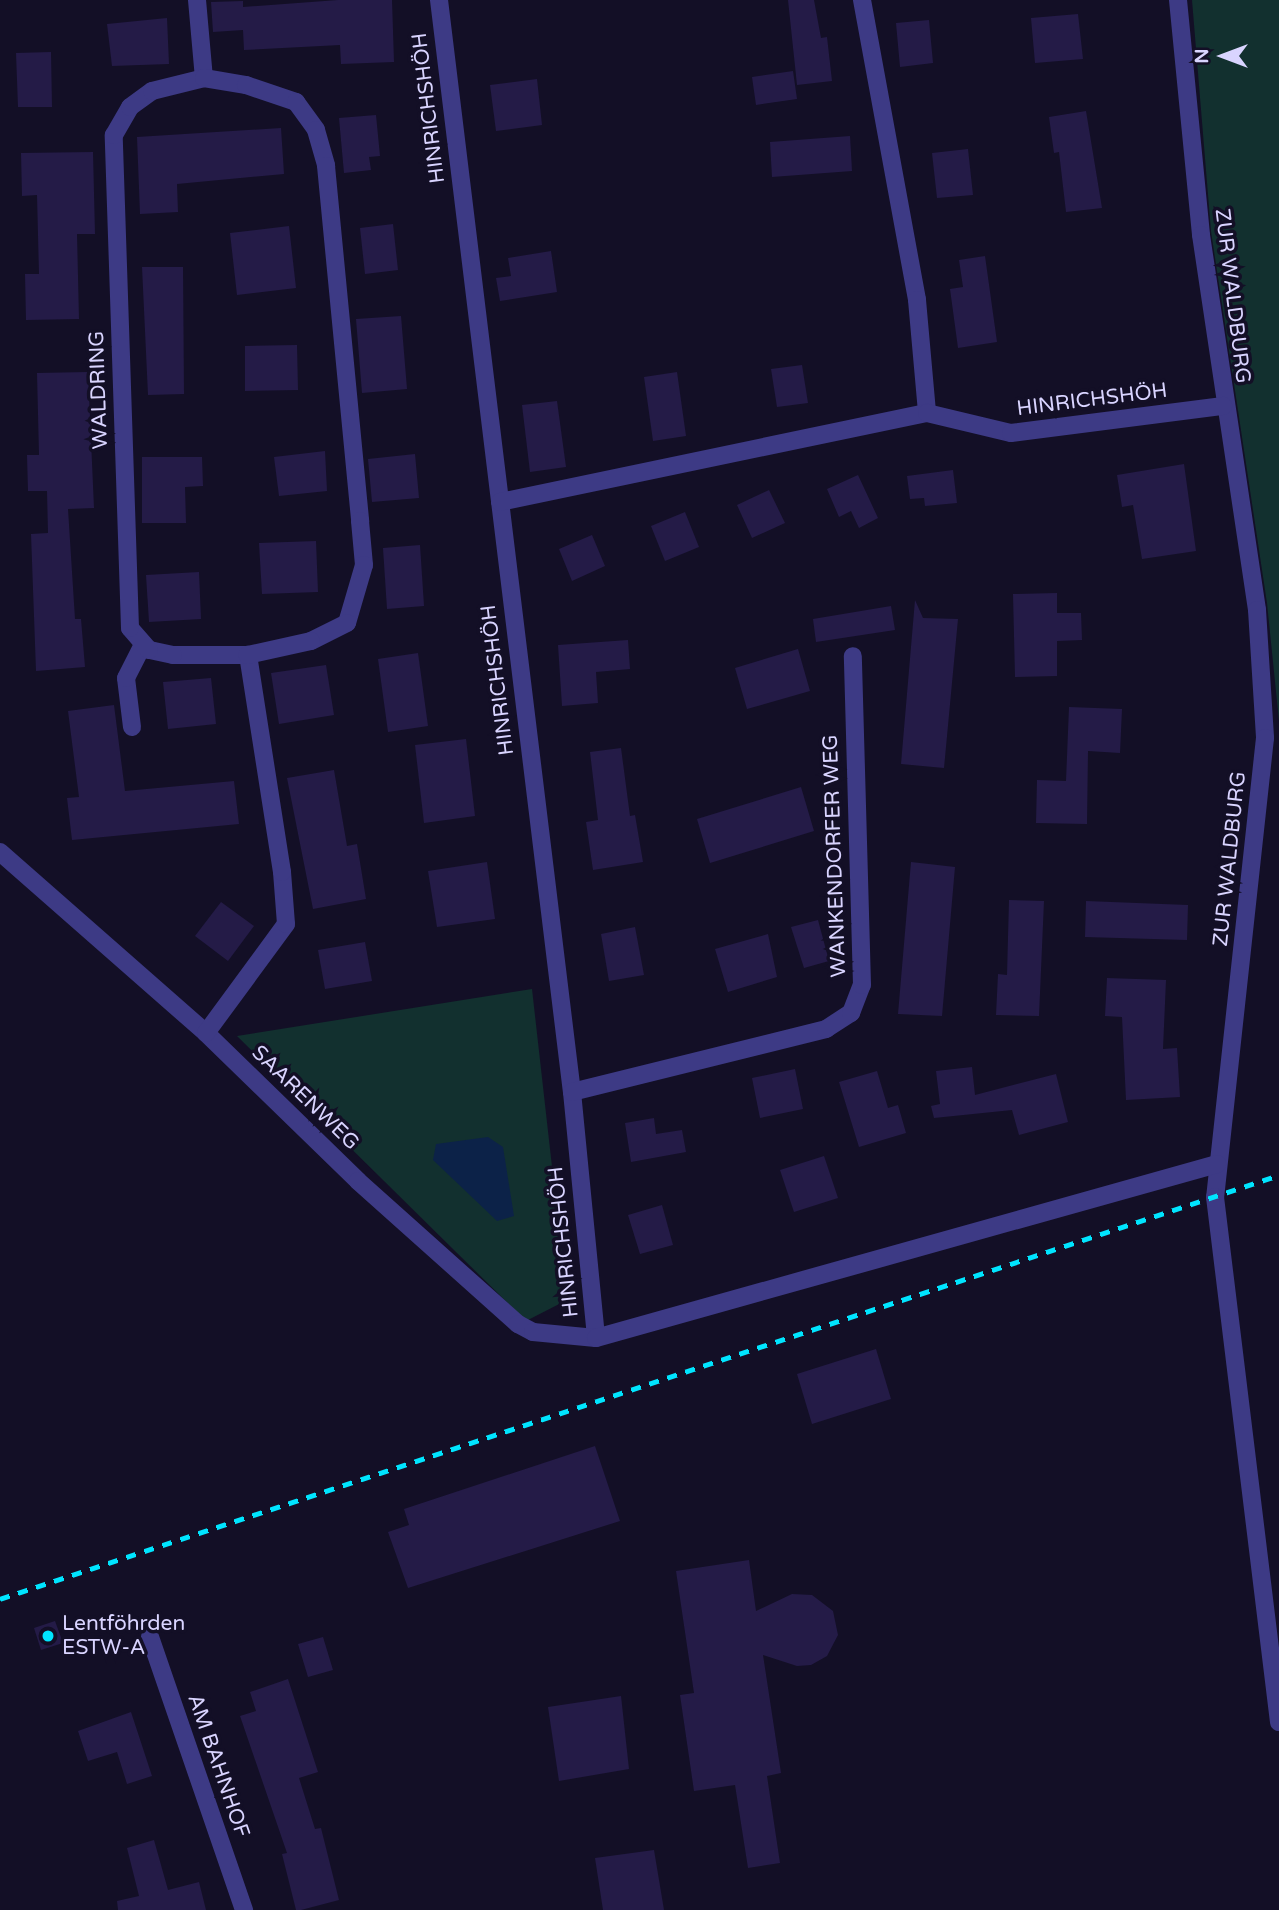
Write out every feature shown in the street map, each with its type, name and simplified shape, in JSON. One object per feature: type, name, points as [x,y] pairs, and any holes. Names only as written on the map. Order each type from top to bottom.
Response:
[{"type":"street","points":[[197,0],[204,78]]},
{"type":"street","name":"HINRICHSHÖH","points":[[439,0],[572,1093],[596,1338],[1217,1164]]},
{"type":"street","points":[[862,0],[917,300],[927,413]]},
{"type":"street","name":"ZUR WALDBURG","points":[[1178,0],[1223,406],[1257,610],[1272,736],[1214,1197],[1279,1723]]},
{"type":"street","name":"WALDRING","points":[[204,78],[246,85],[296,102],[316,130],[326,166],[364,565],[347,622],[311,641],[248,655],[173,655],[149,650],[143,644],[130,628],[127,600],[114,135],[130,107],[152,91],[204,78]]},
{"type":"street","name":"HINRICHSHÖH","points":[[499,502],[927,413],[1012,433],[1223,406]]},
{"type":"street","points":[[132,727],[126,678],[143,644]]},
{"type":"street","points":[[206,1033],[286,924],[248,655]]},
{"type":"street","name":"WANKENDORFER WEG","points":[[572,1093],[826,1029],[851,1013],[862,985],[853,656]]},
{"type":"street","name":"SAARENWEG","points":[[0,852],[206,1033],[358,1181],[518,1324],[533,1332],[596,1338]]},
{"type":"street","name":"AM BAHNHOF","points":[[149,1637],[244,1910]]},
{"type":"green space","points":[[1192,0],[1279,0],[1279,721],[1267,603],[1211,231]]},
{"type":"green space","points":[[532,989],[567,1300],[526,1321],[237,1036]]},
{"type":"water","points":[[488,1137],[503,1147],[514,1216],[497,1221],[433,1160],[436,1144]]},
{"type":"building","points":[[338,0],[392,0],[394,62],[341,64],[340,45],[244,50],[243,30],[213,32],[211,2],[243,1],[243,7]]},
{"type":"building","points":[[788,0],[814,0],[821,38],[827,37],[832,81],[797,85]]},
{"type":"building","points":[[1078,14],[1083,59],[1035,63],[1031,18]]},
{"type":"building","points":[[167,18],[169,64],[112,66],[107,24]]},
{"type":"building","points":[[929,20],[933,63],[900,67],[896,23]]},
{"type":"building","points":[[51,52],[52,107],[18,107],[16,53]]},
{"type":"building","points":[[793,71],[797,99],[756,105],[752,77]]},
{"type":"building","points":[[537,79],[542,125],[496,131],[490,85]]},
{"type":"building","points":[[1086,111],[1102,208],[1066,212],[1059,152],[1054,153],[1049,117]]},
{"type":"building","points":[[376,115],[380,156],[369,157],[371,170],[344,173],[339,118]]},
{"type":"building","points":[[281,128],[284,174],[177,184],[178,212],[140,214],[137,137]]},
{"type":"building","points":[[850,136],[852,171],[772,177],[770,142]]},
{"type":"building","points":[[968,149],[973,195],[937,198],[932,153]]},
{"type":"building","points":[[93,152],[95,234],[77,234],[79,319],[26,320],[25,274],[39,274],[37,195],[22,196],[21,153]]},
{"type":"building","points":[[393,224],[398,270],[365,274],[360,228]]},
{"type":"building","points":[[289,226],[296,288],[237,295],[230,233]]},
{"type":"building","points":[[551,251],[557,292],[500,301],[496,278],[511,276],[508,258]]},
{"type":"building","points":[[985,256],[997,342],[958,348],[950,289],[963,287],[959,260]]},
{"type":"building","points":[[142,267],[183,267],[184,394],[148,395]]},
{"type":"building","points":[[401,316],[407,389],[362,393],[356,319]]},
{"type":"building","points":[[297,345],[298,390],[245,391],[245,346]]},
{"type":"building","points":[[802,365],[808,403],[777,407],[771,369]]},
{"type":"building","points":[[88,372],[94,508],[68,509],[75,619],[81,619],[85,667],[36,671],[31,534],[48,533],[47,491],[28,491],[27,455],[39,455],[37,373]]},
{"type":"building","points":[[677,372],[686,436],[653,441],[644,377]]},
{"type":"building","points":[[557,401],[566,467],[530,472],[522,405]]},
{"type":"building","points":[[325,451],[327,491],[279,496],[274,457]]},
{"type":"building","points":[[415,454],[419,498],[372,502],[368,459]]},
{"type":"building","points":[[142,457],[202,457],[203,486],[185,487],[186,523],[142,523]]},
{"type":"building","points":[[1184,464],[1196,551],[1142,559],[1133,505],[1122,507],[1117,475]]},
{"type":"building","points":[[953,470],[957,503],[925,506],[924,498],[910,499],[907,476]]},
{"type":"building","points":[[858,475],[878,518],[859,528],[851,511],[839,517],[827,489]]},
{"type":"building","points":[[769,490],[785,523],[752,538],[737,505]]},
{"type":"building","points":[[685,512],[699,547],[665,561],[651,526]]},
{"type":"building","points":[[592,535],[605,566],[572,581],[559,549]]},
{"type":"building","points":[[316,541],[318,592],[262,594],[259,543]]},
{"type":"building","points":[[420,545],[424,606],[387,609],[383,548]]},
{"type":"building","points":[[199,572],[201,619],[149,622],[146,575]]},
{"type":"building","points":[[1057,593],[1057,613],[1081,613],[1082,640],[1057,641],[1057,676],[1015,677],[1013,594]]},
{"type":"building","points":[[915,600],[923,618],[958,619],[944,768],[901,764]]},
{"type":"building","points":[[891,606],[895,630],[816,642],[813,619]]},
{"type":"building","points":[[628,640],[630,669],[596,672],[598,703],[562,706],[558,645]]},
{"type":"building","points":[[798,649],[810,691],[747,709],[735,668]]},
{"type":"building","points":[[418,653],[428,726],[388,732],[378,659]]},
{"type":"building","points":[[326,665],[334,715],[279,724],[271,673]]},
{"type":"building","points":[[211,678],[216,724],[168,729],[163,682]]},
{"type":"building","points":[[114,705],[125,791],[234,781],[239,824],[72,840],[67,798],[79,797],[68,711]]},
{"type":"building","points":[[1069,707],[1122,709],[1120,753],[1088,751],[1087,824],[1036,823],[1037,780],[1066,781]]},
{"type":"building","points":[[466,739],[475,816],[424,823],[415,745]]},
{"type":"building","points":[[621,748],[630,816],[635,815],[643,862],[593,870],[586,822],[598,820],[590,752]]},
{"type":"building","points":[[334,770],[347,846],[357,844],[366,899],[313,909],[287,778]]},
{"type":"building","points":[[801,787],[814,831],[710,863],[697,819]]},
{"type":"building","points":[[487,862],[495,919],[437,927],[428,871]]},
{"type":"building","points":[[911,862],[955,867],[942,1016],[898,1014]]},
{"type":"building","points":[[1009,900],[1044,901],[1039,1016],[996,1015],[998,974],[1007,975]]},
{"type":"building","points":[[1086,901],[1188,905],[1187,940],[1085,937]]},
{"type":"building","points":[[221,902],[254,926],[228,961],[195,936]]},
{"type":"building","points":[[818,920],[829,961],[804,968],[791,927]]},
{"type":"building","points":[[635,927],[644,975],[609,981],[601,934]]},
{"type":"building","points":[[768,934],[777,977],[728,992],[715,949]]},
{"type":"building","points":[[365,942],[372,981],[325,989],[318,950]]},
{"type":"building","points":[[1107,978],[1166,980],[1163,1049],[1177,1048],[1180,1097],[1126,1100],[1122,1017],[1105,1016]]},
{"type":"building","points":[[972,1067],[975,1095],[1056,1074],[1068,1122],[1019,1135],[1012,1110],[934,1118],[931,1106],[940,1104],[936,1071]]},
{"type":"building","points":[[795,1069],[803,1109],[760,1118],[752,1078]]},
{"type":"building","points":[[877,1071],[888,1108],[898,1105],[906,1133],[859,1147],[839,1082]]},
{"type":"building","points":[[654,1118],[656,1134],[682,1130],[686,1152],[631,1162],[625,1123]]},
{"type":"building","points":[[824,1156],[838,1198],[794,1212],[780,1170]]},
{"type":"building","points":[[662,1205],[673,1245],[640,1254],[628,1215]]},
{"type":"building","points":[[876,1349],[891,1399],[812,1424],[797,1374]]},
{"type":"building","points":[[595,1446],[620,1521],[408,1588],[388,1532],[409,1525],[404,1509]]},
{"type":"building","points":[[749,1560],[756,1611],[792,1594],[812,1595],[833,1611],[838,1635],[827,1656],[811,1665],[797,1666],[763,1655],[781,1773],[767,1776],[780,1863],[748,1868],[735,1785],[694,1791],[680,1695],[694,1693],[676,1571]]},
{"type":"building","name":"Lentföhrden ESTW-A","points":[[55,1621],[63,1643],[41,1650],[34,1628]]},
{"type":"building","points":[[323,1637],[333,1670],[308,1677],[298,1644]]},
{"type":"building","points":[[288,1679],[318,1772],[299,1778],[315,1829],[321,1828],[339,1900],[301,1910],[296,1910],[282,1854],[287,1853],[240,1716],[256,1711],[250,1692]]},
{"type":"building","points":[[621,1696],[629,1769],[559,1781],[548,1707]]},
{"type":"building","points":[[131,1712],[152,1776],[127,1784],[117,1752],[88,1761],[78,1731]]},
{"type":"building","points":[[154,1840],[168,1890],[199,1882],[206,1910],[118,1910],[117,1901],[139,1896],[127,1848]]},
{"type":"building","points":[[654,1850],[664,1910],[603,1910],[595,1858]]},
{"type":"railway","points":[[0,1599],[1279,1175]]},
{"type":"place","name":"Lentföhrden ESTW-A","points":[[48,1636]]}]
